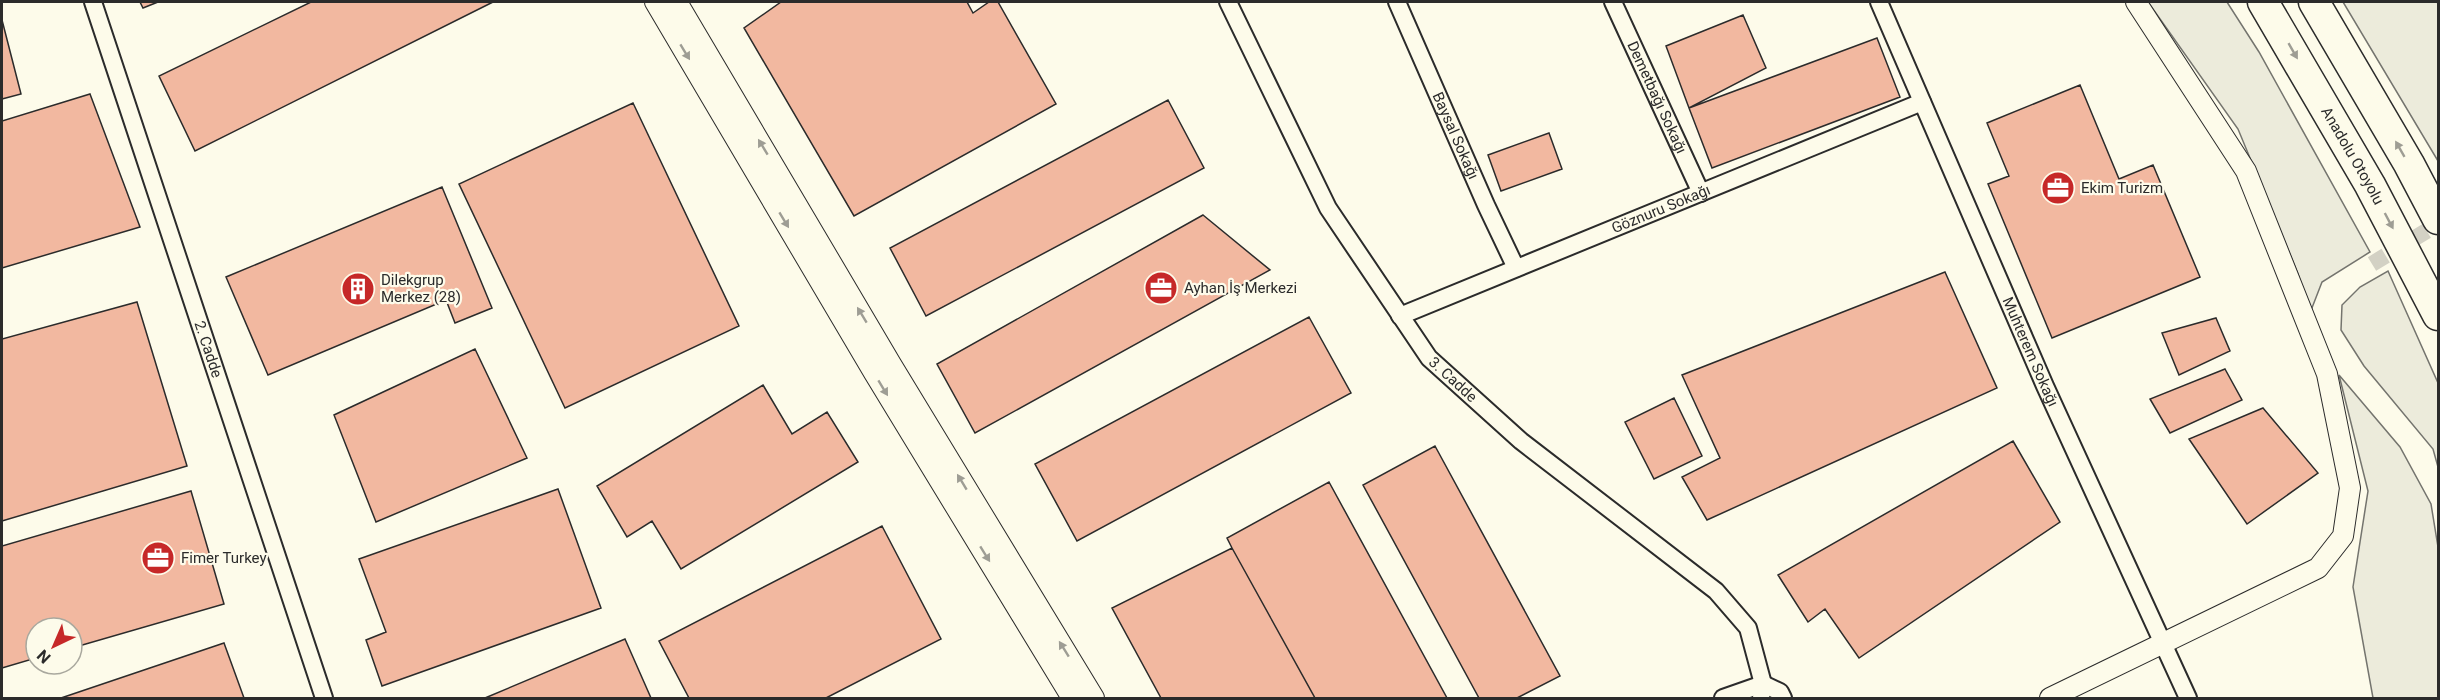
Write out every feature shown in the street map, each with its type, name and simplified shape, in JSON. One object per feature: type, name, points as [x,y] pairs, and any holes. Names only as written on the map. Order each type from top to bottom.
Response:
[{"type":"highway","name":"Anadolu Otoyolu","points":[[2263,2],[2370,184],[2439,315]]},
{"type":"highway","points":[[2314,2],[2439,219]]},
{"type":"street","name":"2. Cadde","points":[[93,2],[324,699]]},
{"type":"street","points":[[655,2],[886,393],[1072,699]]},
{"type":"street","points":[[677,2],[1094,699]]},
{"type":"street","name":"3. Cadde","points":[[1230,2],[1328,208],[1428,358],[1521,441],[1716,591],[1748,628],[1762,692]]},
{"type":"street","name":"Baysal Sokağı","points":[[1397,2],[1516,268]]},
{"type":"street","name":"Demetbağı Sokağı","points":[[1613,2],[1701,192]]},
{"type":"street","name":"Muhterem Sokağı","points":[[1879,2],[2045,386],[2188,699]]},
{"type":"street","points":[[2050,699],[2318,568],[2343,536],[2350,488],[2327,374],[2246,171],[2136,2]]},
{"type":"street","name":"Göznuru Sokağı","points":[[1400,316],[1922,102]]},
{"type":"street","points":[[1723,699],[1762,692],[1780,692],[1783,699]]},
{"type":"shaded area","points":[[2148,2],[2227,2],[2259,52],[2370,252],[2322,282],[2310,313],[2298,274],[2238,129]]},
{"type":"shaded area","points":[[2343,2],[2437,2],[2438,161]]},
{"type":"shaded area","points":[[2388,271],[2438,383],[2438,467],[2433,449],[2364,366],[2341,330],[2342,305],[2360,287]]},
{"type":"shaded area","points":[[2339,375],[2400,447],[2431,504],[2438,547],[2438,698],[2373,698],[2353,587],[2368,491]]},
{"type":"building","points":[[140,2],[158,2],[143,8]]},
{"type":"building","points":[[311,2],[493,2],[195,151],[159,76]]},
{"type":"building","points":[[781,2],[967,2],[973,13],[989,2],[998,2],[1056,104],[854,216],[744,28]]},
{"type":"building","points":[[1743,15],[1766,68],[1689,108],[1666,46]]},
{"type":"building","points":[[2,20],[21,94],[2,99]]},
{"type":"building","points":[[1877,38],[1900,97],[1712,168],[1689,108]]},
{"type":"building","points":[[2080,85],[2119,179],[2153,165],[2200,277],[2052,338],[1988,184],[2009,176],[1987,123]]},
{"type":"building","points":[[90,94],[140,227],[2,268],[2,121]]},
{"type":"building","points":[[1168,100],[1204,168],[926,316],[890,248]]},
{"type":"building","points":[[633,103],[739,326],[565,408],[459,184]]},
{"type":"building","points":[[1549,133],[1562,169],[1501,191],[1488,155]]},
{"type":"building","name":"Dilekgrup Merkez (28)","points":[[442,187],[492,308],[455,323],[446,300],[268,375],[226,277]]},
{"type":"building","points":[[1203,215],[1270,270],[975,433],[937,364]]},
{"type":"building","points":[[1945,272],[1997,388],[1707,520],[1682,477],[1720,458],[1682,375]]},
{"type":"building","points":[[137,302],[187,466],[2,521],[2,339]]},
{"type":"building","points":[[1309,317],[1351,393],[1077,541],[1035,464]]},
{"type":"building","points":[[2216,318],[2230,351],[2179,375],[2162,333]]},
{"type":"building","points":[[475,349],[527,458],[376,522],[334,415]]},
{"type":"building","points":[[2225,369],[2242,400],[2170,433],[2150,399]]},
{"type":"building","points":[[763,385],[792,434],[827,412],[858,462],[681,569],[652,521],[627,537],[597,486]]},
{"type":"building","points":[[1674,398],[1702,456],[1654,479],[1625,422]]},
{"type":"building","points":[[2263,408],[2318,473],[2247,524],[2189,439]]},
{"type":"building","points":[[2013,441],[2060,522],[1859,658],[1825,609],[1808,622],[1778,575]]},
{"type":"building","points":[[1435,446],[1560,676],[1517,698],[1479,698],[1363,485]]},
{"type":"building","points":[[1329,482],[1447,698],[1315,698],[1232,548],[1227,538]]},
{"type":"building","points":[[558,489],[601,608],[382,686],[366,640],[386,632],[359,559]]},
{"type":"building","points":[[191,491],[224,604],[84,645],[84,616],[24,616],[24,662],[2,668],[2,546]]},
{"type":"building","points":[[882,526],[941,639],[826,698],[689,698],[659,641]]},
{"type":"building","points":[[1232,548],[1315,698],[1161,698],[1112,608]]},
{"type":"building","points":[[625,639],[651,698],[485,698]]},
{"type":"building","points":[[224,643],[244,698],[61,698]]},
{"type":"tunnel","points":[[2372,264],[2438,224]]},
{"type":"place","name":"Ekim Turizm","points":[[2058,188]]},
{"type":"place","name":"Ayhan İş Merkezi","points":[[1161,288]]},
{"type":"place","name":"Dilekgrup Merkez (28)","points":[[358,289]]},
{"type":"place","name":"Fimer Turkey","points":[[158,558]]}]
